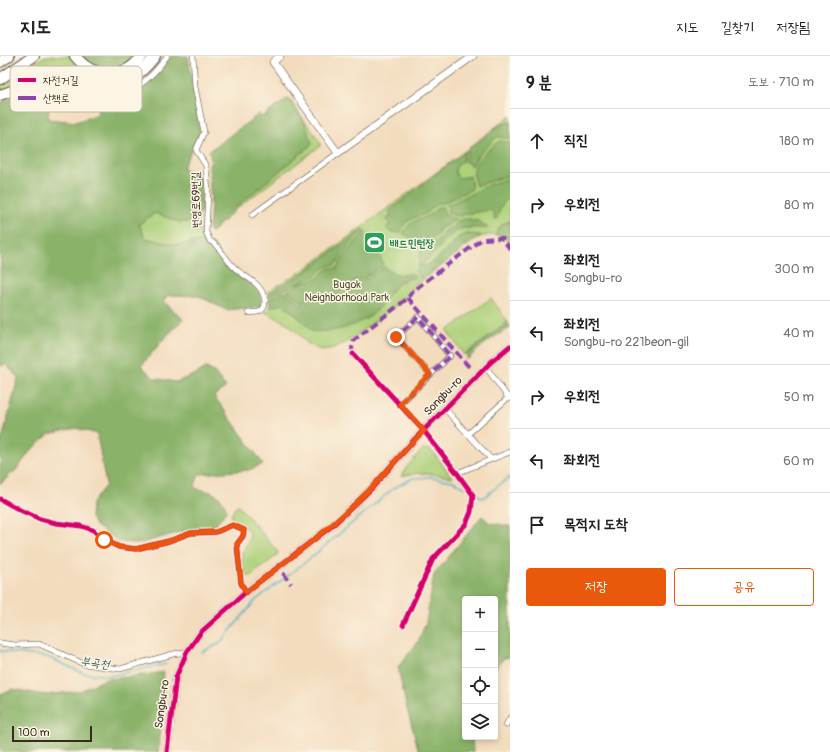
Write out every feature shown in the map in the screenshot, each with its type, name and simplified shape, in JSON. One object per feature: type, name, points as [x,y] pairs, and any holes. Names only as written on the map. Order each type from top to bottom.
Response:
[{"type":"highway","points":[[0,62],[9,56]]},
{"type":"highway","points":[[19,66],[34,56]]},
{"type":"highway","points":[[75,56],[85,66]]},
{"type":"highway","points":[[133,66],[142,56]]},
{"type":"highway","points":[[142,70],[152,61],[155,56]]},
{"type":"highway","points":[[0,79],[10,72]]},
{"type":"highway","points":[[0,95],[10,92]]},
{"type":"street","points":[[142,84],[160,66],[167,56]]},
{"type":"street","name":"번영로69번길","points":[[193,56],[195,87],[204,132],[196,150],[206,166],[208,192],[206,232],[210,241],[215,242],[222,254],[235,269],[258,286],[264,295],[264,306],[257,312],[248,313]]},
{"type":"street","points":[[280,56],[272,62],[338,153]]},
{"type":"street","points":[[252,215],[473,56]]},
{"type":"street","points":[[400,404],[450,356],[418,317],[396,337],[430,374]]},
{"type":"street","name":"Songbu-ro","points":[[166,752],[176,677],[187,652],[201,632],[246,592],[332,525],[371,489],[415,439],[486,367],[510,346]]},
{"type":"street","points":[[353,354],[424,431],[473,495],[471,512],[466,524],[433,559],[403,625]]},
{"type":"street","points":[[468,434],[509,397],[486,367]]},
{"type":"street","points":[[445,409],[491,459]]},
{"type":"street","points":[[457,473],[510,452]]},
{"type":"street","points":[[0,499],[40,519],[56,523],[81,526],[93,530],[104,540],[119,547],[136,549],[169,541],[191,533],[216,532],[233,525],[244,530],[243,536],[237,544],[241,583],[246,592]]},
{"type":"street","points":[[0,643],[15,645],[39,644],[84,664],[120,669],[174,654],[187,652]]},
{"type":"street","points":[[506,725],[510,718]]},
{"type":"green space","points":[[45,56],[71,56],[97,66],[30,66]]},
{"type":"green space","points":[[78,56],[138,56],[131,62],[122,66],[93,66]]},
{"type":"green space","points":[[171,56],[188,56],[200,132],[182,169],[203,177],[201,211],[196,222],[179,222],[155,213],[139,224],[145,238],[177,245],[204,241],[214,245],[223,263],[259,292],[262,305],[226,310],[199,296],[168,295],[163,301],[183,319],[141,366],[154,378],[176,382],[194,375],[206,368],[214,372],[226,387],[214,396],[263,464],[249,470],[199,474],[194,488],[210,492],[218,496],[227,510],[214,527],[209,529],[188,530],[137,544],[118,541],[95,525],[91,517],[92,503],[106,485],[97,434],[76,428],[49,434],[31,450],[17,469],[0,484],[0,439],[3,436],[18,378],[6,364],[0,366],[0,103],[10,99],[10,112],[48,112],[48,119],[76,122],[98,114],[98,112],[142,112],[142,87],[157,75]]},
{"type":"green space","points":[[10,79],[10,89],[0,90],[0,86]]},
{"type":"green space","points":[[289,99],[320,142],[320,146],[237,208],[235,207],[312,144]]},
{"type":"green space","points":[[289,99],[305,123],[312,144],[236,207],[237,208],[212,232],[209,231],[211,207],[209,167],[211,159],[209,151],[259,114],[262,117]]},
{"type":"green space","name":"Bugok Neighborhood Park","points":[[510,116],[510,244],[503,237],[496,235],[484,236],[474,240],[414,286],[409,295],[403,300],[349,341],[334,348],[320,350],[307,343],[287,323],[265,312],[270,307],[268,291],[301,272],[456,158]]},
{"type":"green space","points":[[510,122],[510,139],[497,137],[478,155],[472,166],[465,162],[468,149],[499,125]]},
{"type":"green space","points":[[499,141],[510,143],[510,175],[476,186],[474,178],[475,165],[482,156]]},
{"type":"green space","points":[[465,151],[463,161],[456,167],[455,171],[460,178],[470,176],[472,189],[444,203],[437,203],[428,212],[408,221],[400,233],[390,232],[386,228],[390,225],[386,219],[391,215],[389,211]]},
{"type":"green space","points":[[510,178],[510,195],[500,208],[497,219],[494,219],[494,213],[490,210],[460,216],[448,214],[448,208],[446,206],[491,184]]},
{"type":"green space","points":[[439,207],[442,207],[444,210],[445,216],[456,219],[448,225],[440,228],[438,234],[418,248],[410,238],[403,234],[405,229],[414,222],[429,215]]},
{"type":"green space","points":[[155,213],[179,222],[196,222],[204,241],[177,245],[145,238],[139,224]]},
{"type":"green space","points":[[463,219],[471,219],[471,221],[479,221],[488,228],[464,228],[454,232],[422,265],[423,267],[436,260],[459,237],[466,234],[481,235],[468,245],[464,244],[464,248],[436,270],[432,269],[432,273],[422,280],[415,271],[419,265],[420,252],[441,238],[443,232],[458,221]]},
{"type":"green space","points":[[510,221],[510,244],[502,236],[496,235],[501,226]]},
{"type":"green space","points":[[363,229],[364,230],[358,235],[335,265],[325,268],[317,275],[270,296],[269,293],[302,274]]},
{"type":"green space","points":[[364,232],[366,233],[364,239],[369,241],[367,248],[378,250],[383,265],[367,276],[344,284],[332,294],[301,301],[287,291],[301,283],[319,278],[321,274],[328,269],[337,268]]},
{"type":"green space","points":[[384,267],[397,274],[404,275],[412,273],[415,278],[402,281],[377,310],[364,320],[355,324],[337,330],[319,332],[311,331],[309,327],[283,304],[270,307],[270,299],[284,292],[289,294],[300,304],[333,296],[345,286],[368,278]]},
{"type":"green space","points":[[491,298],[508,322],[464,355],[447,331]]},
{"type":"green space","points":[[508,323],[510,328],[487,342],[467,360],[467,354]]},
{"type":"green space","points":[[423,449],[431,450],[453,478],[421,473],[402,476],[406,468]]},
{"type":"green space","points":[[238,506],[278,552],[277,555],[251,576],[246,576],[241,559],[248,540],[249,530],[233,522],[231,515]]},
{"type":"green space","points":[[482,516],[490,523],[510,526],[510,657],[504,658],[498,665],[498,596],[462,596],[462,740],[472,740],[473,752],[419,752],[406,705],[398,667],[418,642],[426,623],[434,575]]},
{"type":"green space","points":[[164,672],[158,752],[0,752],[0,694],[8,692],[12,689],[46,695],[80,691],[106,679]]},
{"type":"waterway","name":"부곡천","points":[[202,652],[219,644],[256,600],[307,561],[394,488],[413,478],[430,477],[453,481],[465,488]]},
{"type":"waterway","points":[[474,493],[483,498],[510,478]]},
{"type":"waterway","name":"부곡천","points":[[0,651],[47,657],[83,673],[110,676],[166,664]]},
{"type":"marked path","points":[[353,354],[352,348],[354,340],[408,298],[413,291],[482,239],[502,238],[510,249]]},
{"type":"marked path","points":[[408,298],[471,369]]},
{"type":"marked path","points":[[400,404],[450,356],[418,317],[396,337],[430,374]]},
{"type":"marked path","points":[[283,573],[291,584]]},
{"type":"cycle path","points":[[167,752],[176,677],[187,652],[201,632],[246,592],[333,525],[371,489],[415,439],[491,362],[510,346]]},
{"type":"cycle path","points":[[353,354],[424,431],[473,495],[471,512],[466,524],[433,559],[403,625]]},
{"type":"cycle path","points":[[0,499],[40,519],[56,523],[81,526],[93,530],[104,540],[119,547],[136,549],[169,541],[191,533],[216,532],[233,525],[244,530],[243,536],[237,544],[241,583],[246,592]]},
{"type":"place","name":"배드민턴장","points":[[374,243]]},
{"type":"route","points":[[104,540],[119,547],[136,549],[169,541],[191,533],[216,532],[233,525],[244,530],[243,536],[237,544],[241,583],[246,592],[332,525],[371,489],[415,439],[424,431],[400,404],[430,374],[396,337]]}]
